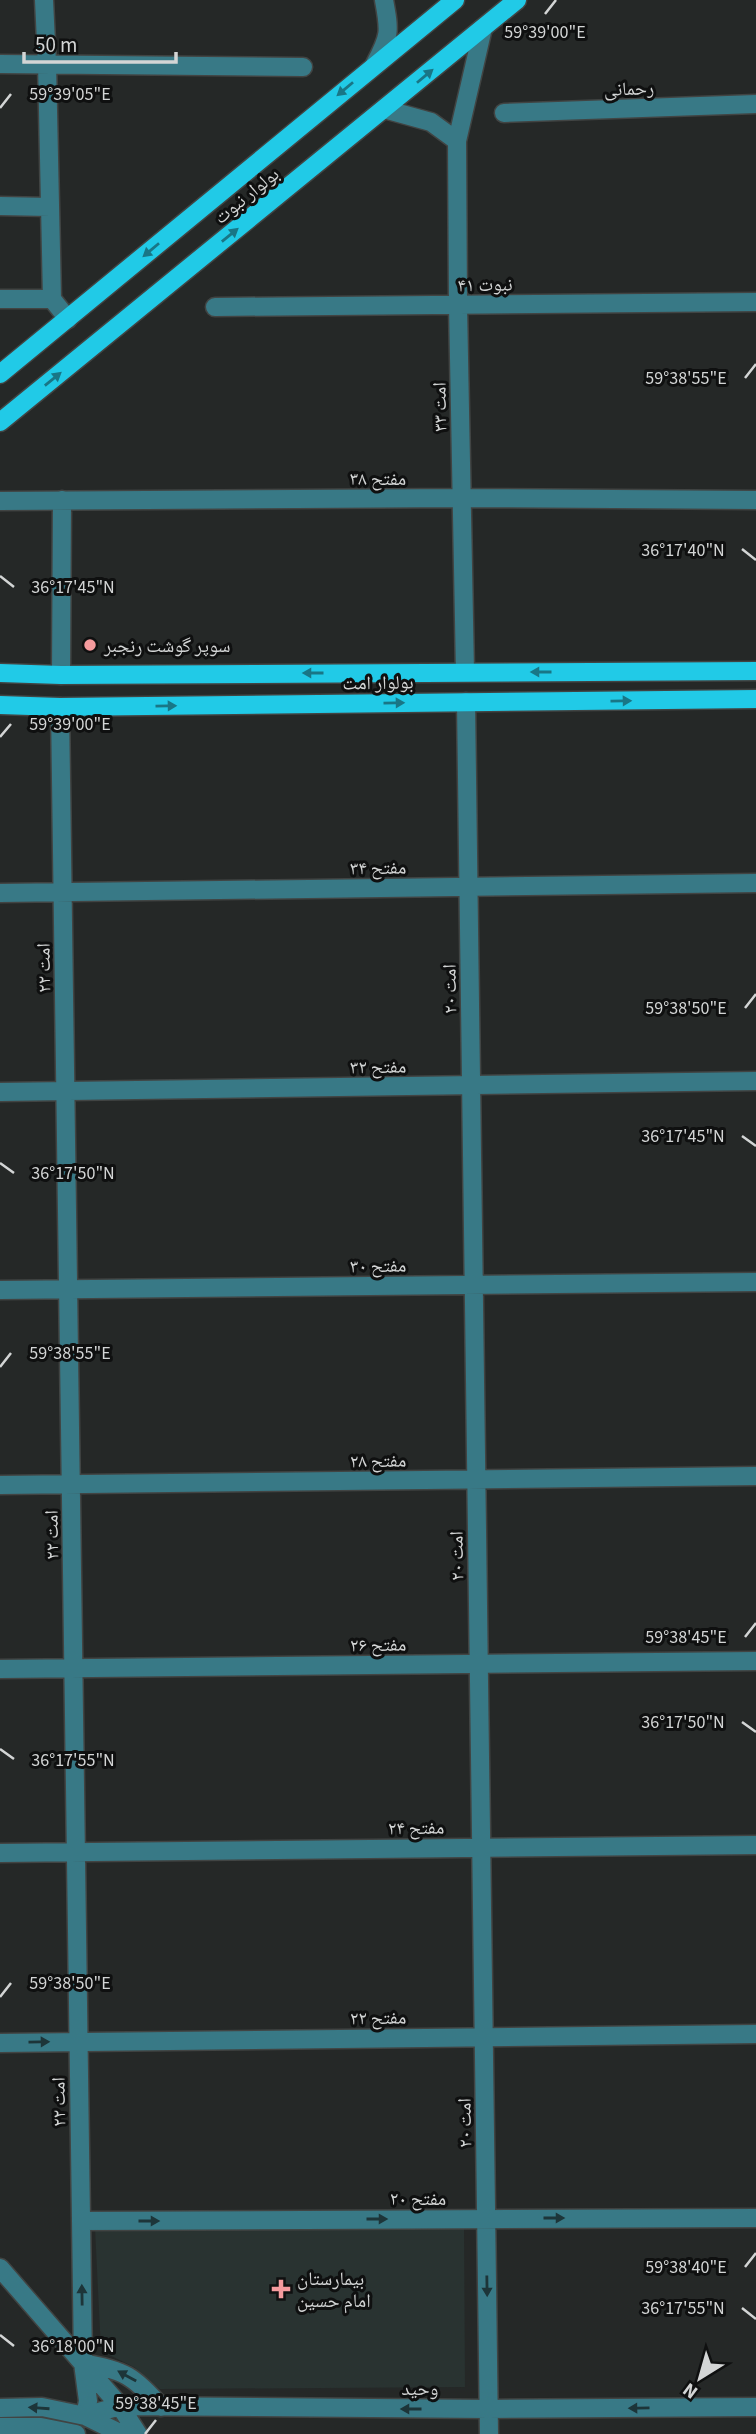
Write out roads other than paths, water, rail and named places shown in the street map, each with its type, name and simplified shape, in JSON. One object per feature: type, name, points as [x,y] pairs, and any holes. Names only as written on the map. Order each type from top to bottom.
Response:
[{"type":"main road","name":"بولوار نبوت","points":[[0,374],[455,0]]},
{"type":"main road","name":"بولوار نبوت","points":[[0,422],[517,0]]},
{"type":"main road","name":"بولوار امت","points":[[0,673],[61,675],[756,671]]},
{"type":"main road","name":"بولوار امت","points":[[0,705],[60,707],[756,699]]},
{"type":"street","points":[[44,0],[52,299],[68,319]]},
{"type":"street","points":[[375,64],[388,41],[389,27],[384,0]]},
{"type":"street","name":"امت ۳۳","points":[[465,672],[457,141],[483,28]]},
{"type":"street","points":[[0,64],[303,67]]},
{"type":"street","name":"رحمانی","points":[[504,113],[756,104]]},
{"type":"street","points":[[384,109],[431,122],[457,141]]},
{"type":"street","points":[[0,206],[50,207]]},
{"type":"street","points":[[0,299],[52,299]]},
{"type":"street","name":"نبوت ۴۱","points":[[215,307],[756,302]]},
{"type":"street","name":"مفتح ۳۸","points":[[0,501],[462,498],[756,500]]},
{"type":"street","points":[[61,675],[62,500]]},
{"type":"street","name":"امت ۲۰","points":[[466,702],[489,2434]]},
{"type":"street","name":"امت ۲۲","points":[[60,707],[83,2363],[88,2401],[85,2416]]},
{"type":"street","name":"مفتح ۳۴","points":[[0,893],[756,883]]},
{"type":"street","name":"مفتح ۳۲","points":[[0,1092],[756,1081]]},
{"type":"street","name":"مفتح ۳۰","points":[[0,1290],[756,1282]]},
{"type":"street","name":"مفتح ۲۸","points":[[0,1485],[756,1476]]},
{"type":"street","name":"مفتح ۲۶","points":[[0,1669],[756,1661]]},
{"type":"street","name":"مفتح ۲۴","points":[[0,1853],[756,1845]]},
{"type":"street","name":"مفتح ۲۲","points":[[0,2043],[756,2034]]},
{"type":"street","name":"مفتح ۲۰","points":[[81,2221],[756,2218]]},
{"type":"street","points":[[0,2268],[120,2406],[138,2434]]},
{"type":"street","points":[[83,2363],[110,2367],[124,2373],[141,2384],[161,2407]]},
{"type":"street","name":"وحید","points":[[85,2416],[120,2406],[489,2409],[756,2407]]},
{"type":"street","points":[[0,2408],[43,2407],[85,2416],[122,2434]]},
{"type":"street","points":[[0,2427],[41,2427],[76,2434]]},
{"type":"place","name":"سوپر گوشت رنجبر","points":[[90,645]]},
{"type":"place","name":"بیمارستان امام حسین","points":[[281,2289]]}]
